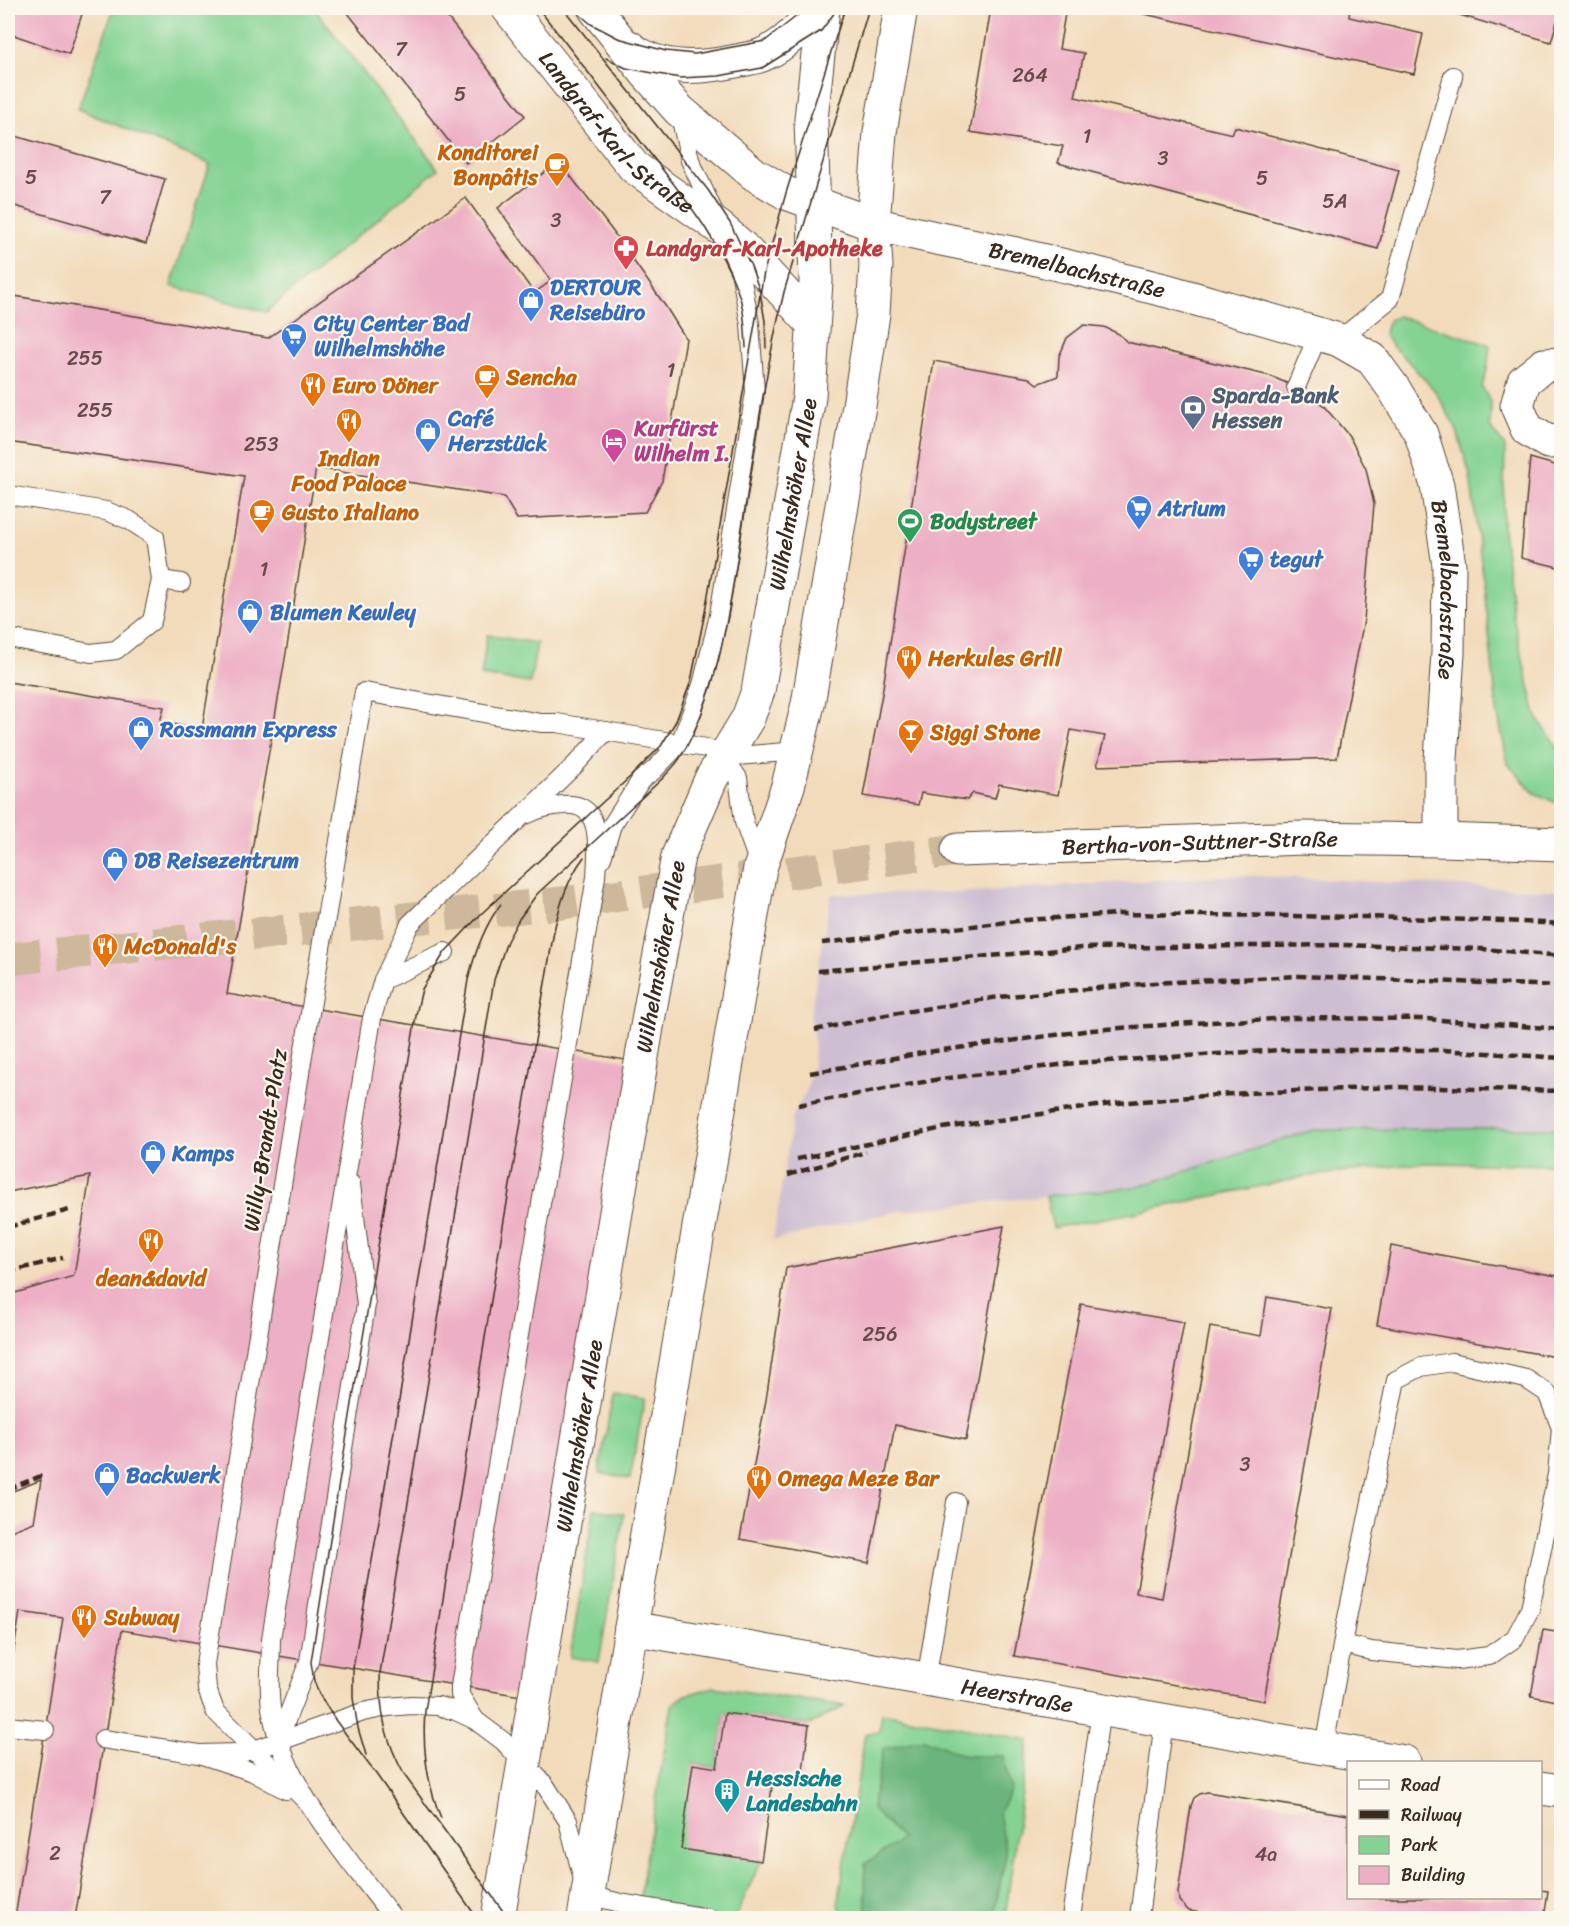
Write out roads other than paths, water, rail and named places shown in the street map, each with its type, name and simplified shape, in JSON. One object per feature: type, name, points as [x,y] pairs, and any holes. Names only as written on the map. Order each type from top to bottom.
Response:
[{"type":"main road","name":"Landgraf-Karl-Straße","points":[[508,8],[634,167],[720,228],[742,247],[812,323]]},
{"type":"main road","points":[[594,8],[679,110],[754,174],[786,194],[814,204]]},
{"type":"main road","points":[[618,38],[636,53],[663,64],[697,68],[763,55],[778,46],[801,26],[816,8]]},
{"type":"main road","name":"Wilhelmshöher Allee","points":[[498,1918],[648,1016],[678,856],[711,779],[748,718],[758,691],[809,398],[816,281],[811,119],[823,8]]},
{"type":"main road","points":[[584,1912],[760,868],[788,786],[808,704],[873,314],[876,265],[873,224],[880,132],[901,8]]},
{"type":"main road","name":"Bremelbachstraße","points":[[814,204],[873,224],[1121,279],[1328,337],[1372,359],[1394,389],[1420,434],[1437,485],[1449,565],[1449,653],[1442,759],[1441,840]]},
{"type":"main road","points":[[1562,364],[1544,365],[1524,381],[1517,406],[1527,429],[1548,442],[1562,441]]},
{"type":"main road","name":"Bertha-von-Suttner-Straße","points":[[958,850],[1303,838],[1562,844]]},
{"type":"main road","name":"Heerstraße","points":[[631,1628],[1398,1761]]},
{"type":"main road","points":[[1542,1788],[1562,1791]]},
{"type":"lane","points":[[1296,387],[1328,337],[1390,299],[1453,76]]},
{"type":"lane","points":[[475,1720],[460,1695],[460,1686],[596,877],[612,825],[641,780],[680,743],[702,685],[719,615],[755,392],[750,324],[740,270],[690,160],[679,110]]},
{"type":"lane","points":[[8,495],[106,511],[129,520],[155,537],[161,580],[152,621],[116,650],[91,652],[8,638]]},
{"type":"lane","points":[[161,580],[181,583]]},
{"type":"lane","name":"Willy-Brandt-Platz","points":[[306,1801],[215,1711],[207,1689],[205,1664],[364,692],[541,723],[557,723],[606,731]]},
{"type":"lane","points":[[393,1918],[306,1801],[278,1741],[271,1707],[269,1675],[271,1639],[348,1162],[372,1018],[383,981],[410,924],[575,765],[606,731],[706,748],[724,757],[738,778],[744,822],[760,868]]},
{"type":"lane","points":[[724,757],[798,751]]},
{"type":"lane","points":[[516,821],[535,810],[550,806],[571,804],[585,809],[592,817],[596,828],[596,877]]},
{"type":"lane","points":[[383,981],[445,952]]},
{"type":"lane","points":[[278,1741],[309,1661],[366,1305],[348,1162]]},
{"type":"lane","points":[[1324,1748],[1343,1644],[1396,1380],[1421,1367],[1452,1362],[1526,1379],[1547,1393],[1561,1428],[1557,1474],[1530,1609],[1515,1638],[1490,1656],[1457,1660],[1371,1651],[1343,1644]]},
{"type":"lane","points":[[926,1680],[956,1502]]},
{"type":"lane","points":[[199,1754],[238,1753],[254,1750],[363,1712],[388,1707],[438,1706],[456,1711],[475,1720],[503,1741],[544,1785],[568,1821],[584,1912],[621,1903],[709,1918]]},
{"type":"lane","points":[[1071,1918],[1101,1710]]},
{"type":"lane","points":[[1139,1918],[1164,1721]]},
{"type":"lane","points":[[8,1726],[45,1730]]},
{"type":"lane","points":[[103,1739],[199,1754],[253,1772],[306,1801]]},
{"type":"tunnel","points":[[8,959],[562,903],[958,850]]},
{"type":"tram line","points":[[538,8],[682,195],[709,234],[721,254],[740,298],[744,316],[746,348]]},
{"type":"tram line","points":[[563,8],[708,190],[730,223],[751,266],[760,292],[765,321],[766,348]]},
{"type":"tram line","points":[[572,8],[591,24],[618,38],[666,51],[695,54],[765,41],[807,8]]},
{"type":"tram line","points":[[606,58],[626,68],[680,78],[719,76],[762,68],[821,31],[838,8]]},
{"type":"tram line","points":[[477,1918],[336,1721],[319,1694],[311,1662],[417,1010],[422,989],[445,952],[482,913],[630,777],[661,746],[676,721],[691,681],[705,612],[764,272],[786,193],[845,8]]},
{"type":"tram line","points":[[508,1918],[405,1776],[385,1726],[380,1673],[494,980],[507,941],[537,894],[663,778],[680,758],[694,732],[715,674],[729,612],[761,406],[784,292],[869,8]]},
{"type":"tram line","points":[[441,1818],[432,1792],[427,1766],[424,1739],[425,1711],[503,1226],[554,931],[565,892],[584,857]]},
{"type":"tram line","points":[[366,1755],[353,1698],[353,1668],[468,980],[481,940],[501,904]]},
{"type":"railway","points":[[822,943],[1026,920],[1118,914],[1367,917],[1562,924]]},
{"type":"railway","points":[[818,971],[1081,948],[1340,945],[1482,949],[1562,956]]},
{"type":"railway","points":[[815,1030],[886,1015],[999,997],[1153,983],[1299,976],[1562,986]]},
{"type":"railway","points":[[810,1073],[928,1052],[1092,1030],[1192,1023],[1294,1018],[1426,1019],[1562,1029]]},
{"type":"railway","points":[[798,1105],[940,1079],[1076,1063],[1281,1050],[1442,1050],[1562,1058]]},
{"type":"railway","points":[[797,1159],[943,1128],[1118,1103],[1246,1093],[1396,1087],[1562,1091]]},
{"type":"railway","points":[[788,1175],[866,1152]]},
{"type":"railway","points":[[8,1227],[69,1210]]},
{"type":"railway","points":[[8,1272],[63,1258]]},
{"type":"railway","points":[[8,1489],[44,1475]]},
{"type":"place","name":"Konditorei Bonpâtis","points":[[557,188]]},
{"type":"place","name":"Landgraf-Karl-Apotheke","points":[[626,271]]},
{"type":"place","name":"DERTOUR Reisebüro","points":[[531,323]]},
{"type":"place","name":"City Center Bad Wilhelmshöhe","points":[[294,359]]},
{"type":"place","name":"Sencha","points":[[487,400]]},
{"type":"place","name":"Euro Döner","points":[[313,408]]},
{"type":"place","name":"Sparda-Bank Hessen","points":[[1193,431]]},
{"type":"place","name":"Indian Food Palace","points":[[349,444]]},
{"type":"place","name":"Café Herzstück","points":[[428,454]]},
{"type":"place","name":"Kurfürst Wilhelm I.","points":[[614,464]]},
{"type":"place","name":"Atrium","points":[[1139,531]]},
{"type":"place","name":"Gusto Italiano","points":[[262,535]]},
{"type":"place","name":"Bodystreet","points":[[910,544]]},
{"type":"place","name":"tegut","points":[[1251,582]]},
{"type":"place","name":"Blumen Kewley","points":[[250,635]]},
{"type":"place","name":"Herkules Grill","points":[[909,681]]},
{"type":"place","name":"Rossmann Express","points":[[141,752]]},
{"type":"place","name":"Siggi Stone","points":[[911,755]]},
{"type":"place","name":"DB Reisezentrum","points":[[115,883]]},
{"type":"place","name":"McDonald's","points":[[105,969]]},
{"type":"place","name":"Kamps","points":[[153,1176]]},
{"type":"place","name":"dean&david","points":[[151,1264]]},
{"type":"place","name":"Backwerk","points":[[107,1498]]},
{"type":"place","name":"Omega Meze Bar","points":[[759,1501]]},
{"type":"place","name":"Subway","points":[[84,1640]]},
{"type":"place","name":"Hessische Landesbahn","points":[[727,1814]]}]
